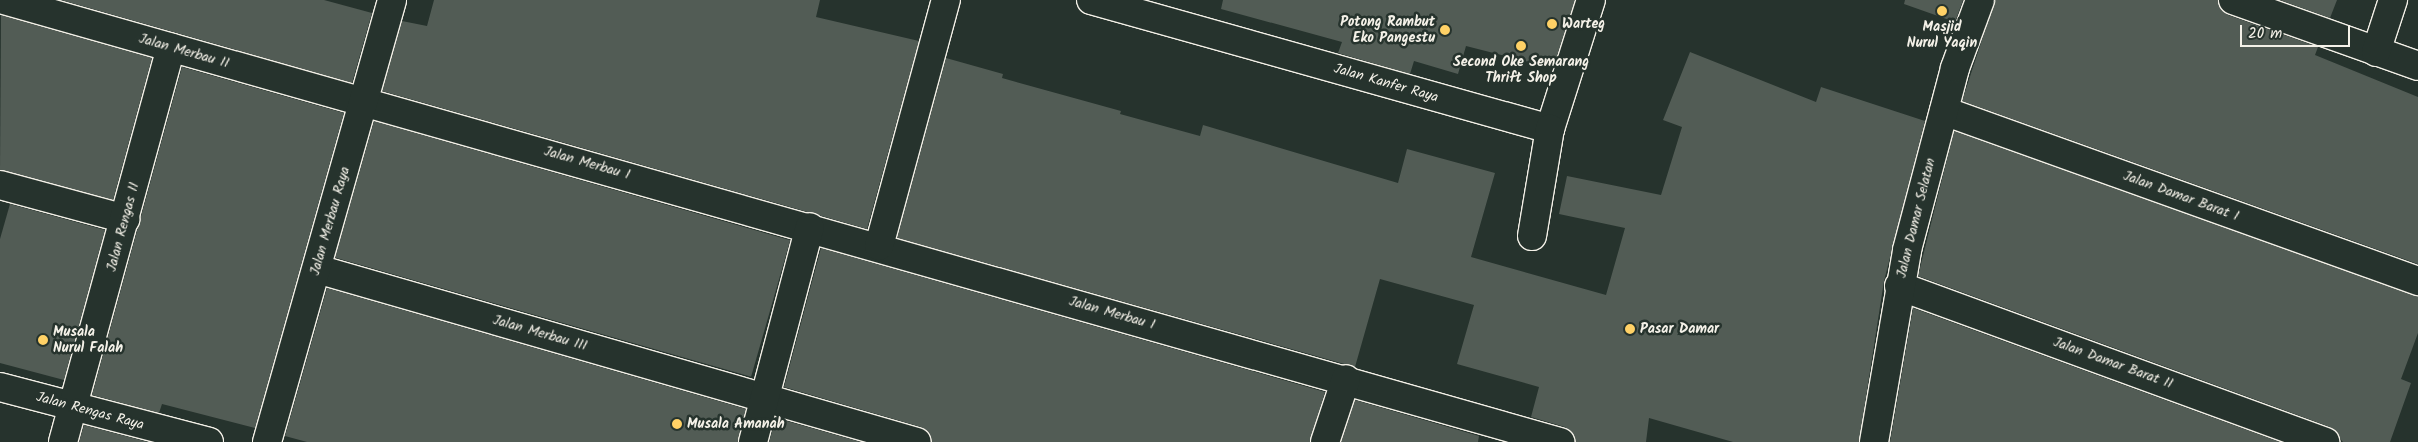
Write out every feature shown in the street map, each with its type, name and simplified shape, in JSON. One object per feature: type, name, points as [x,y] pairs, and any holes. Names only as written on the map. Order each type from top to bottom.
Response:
[{"type":"street","name":"Jalan Merbau II","points":[[4,0],[365,100]]},
{"type":"street","name":"Jalan Merbau Raya","points":[[267,442],[392,0]]},
{"type":"street","points":[[879,246],[946,0]]},
{"type":"street","name":"Jalan Kanfer Raya","points":[[1091,0],[1550,130]]},
{"type":"street","points":[[1532,236],[1550,130],[1591,0]]},
{"type":"street","name":"Jalan Damar Selatan","points":[[1874,442],[1899,286],[1944,111],[1980,0]]},
{"type":"street","points":[[2233,0],[2418,66]]},
{"type":"street","points":[[2376,52],[2393,0]]},
{"type":"street","name":"Jalan Rengas II","points":[[63,442],[171,47]]},
{"type":"street","name":"Jalan Merbau I","points":[[365,100],[1560,442]]},
{"type":"street","name":"Jalan Damar Barat I","points":[[1944,111],[2418,281]]},
{"type":"street","points":[[0,185],[125,219]]},
{"type":"street","points":[[752,442],[810,226]]},
{"type":"street","name":"Jalan Merbau III","points":[[317,269],[917,442]]},
{"type":"street","name":"Jalan Damar Barat II","points":[[1899,286],[2325,442]]},
{"type":"street","points":[[1326,442],[1346,380]]},
{"type":"street","name":"Jalan Rengas Raya","points":[[0,386],[209,442]]},
{"type":"building","points":[[61,0],[324,0],[372,13],[352,83]]},
{"type":"building","points":[[434,0],[820,0],[816,17],[919,41],[867,229],[382,91],[402,21],[427,26]]},
{"type":"building","points":[[1223,0],[1575,0],[1553,68],[1466,46],[1458,74],[1414,61],[1410,74],[1338,53],[1342,42],[1221,9]]},
{"type":"building","name":"Masjid Nurul Yaqin","points":[[1905,0],[1963,0],[1955,22],[1904,4]]},
{"type":"building","points":[[1995,0],[2218,0],[2221,10],[2228,15],[2318,47],[2315,55],[2418,97],[2418,264],[1962,101]]},
{"type":"building","points":[[2280,0],[2337,0],[2330,18]]},
{"type":"building","points":[[1,15],[152,58],[113,200],[0,170]]},
{"type":"building","points":[[1690,52],[1816,102],[1821,87],[1925,121],[1884,281],[1859,442],[1733,442],[1649,418],[1646,442],[1575,442],[1572,432],[1565,427],[1531,417],[1539,387],[1457,364],[1474,305],[1380,279],[1355,367],[897,238],[946,58],[1003,74],[1002,78],[1121,111],[1120,114],[1200,136],[1203,125],[1398,183],[1407,149],[1495,173],[1471,257],[1606,295],[1625,228],[1559,214],[1567,176],[1661,195],[1682,127],[1663,120]]},
{"type":"building","points":[[182,67],[344,113],[255,428],[162,404],[159,413],[92,395]]},
{"type":"building","points":[[374,121],[790,240],[751,377],[335,257]]},
{"type":"building","points":[[1954,131],[2418,296],[2418,333],[2401,379],[2411,383],[2390,442],[2343,442],[2330,427],[1918,276]]},
{"type":"building","points":[[10,204],[105,230],[64,380],[0,363],[0,239]]},
{"type":"building","points":[[821,248],[1325,392],[1310,442],[932,442],[929,432],[921,427],[784,387]]},
{"type":"building","points":[[327,288],[746,409],[738,442],[307,442],[285,436]]},
{"type":"building","points":[[1913,308],[2280,442],[1890,442]]},
{"type":"building","points":[[1355,400],[1479,436],[1478,442],[1341,442]]},
{"type":"building","points":[[776,418],[861,442],[769,442]]},
{"type":"building","points":[[84,425],[148,442],[79,442]]},
{"type":"place","name":"Masjid Nurul Yaqin","points":[[1942,11]]},
{"type":"place","name":"Warteg","points":[[1552,24]]},
{"type":"place","name":"Potong Rambut Eko Pangestu","points":[[1445,30]]},
{"type":"place","name":"Second Oke Semarang Thrift Shop","points":[[1521,46]]},
{"type":"place","name":"Pasar Damar","points":[[1630,329]]},
{"type":"place","name":"Musala Nurul Falah","points":[[43,340]]},
{"type":"place","name":"Musala Amanah","points":[[677,424]]}]
